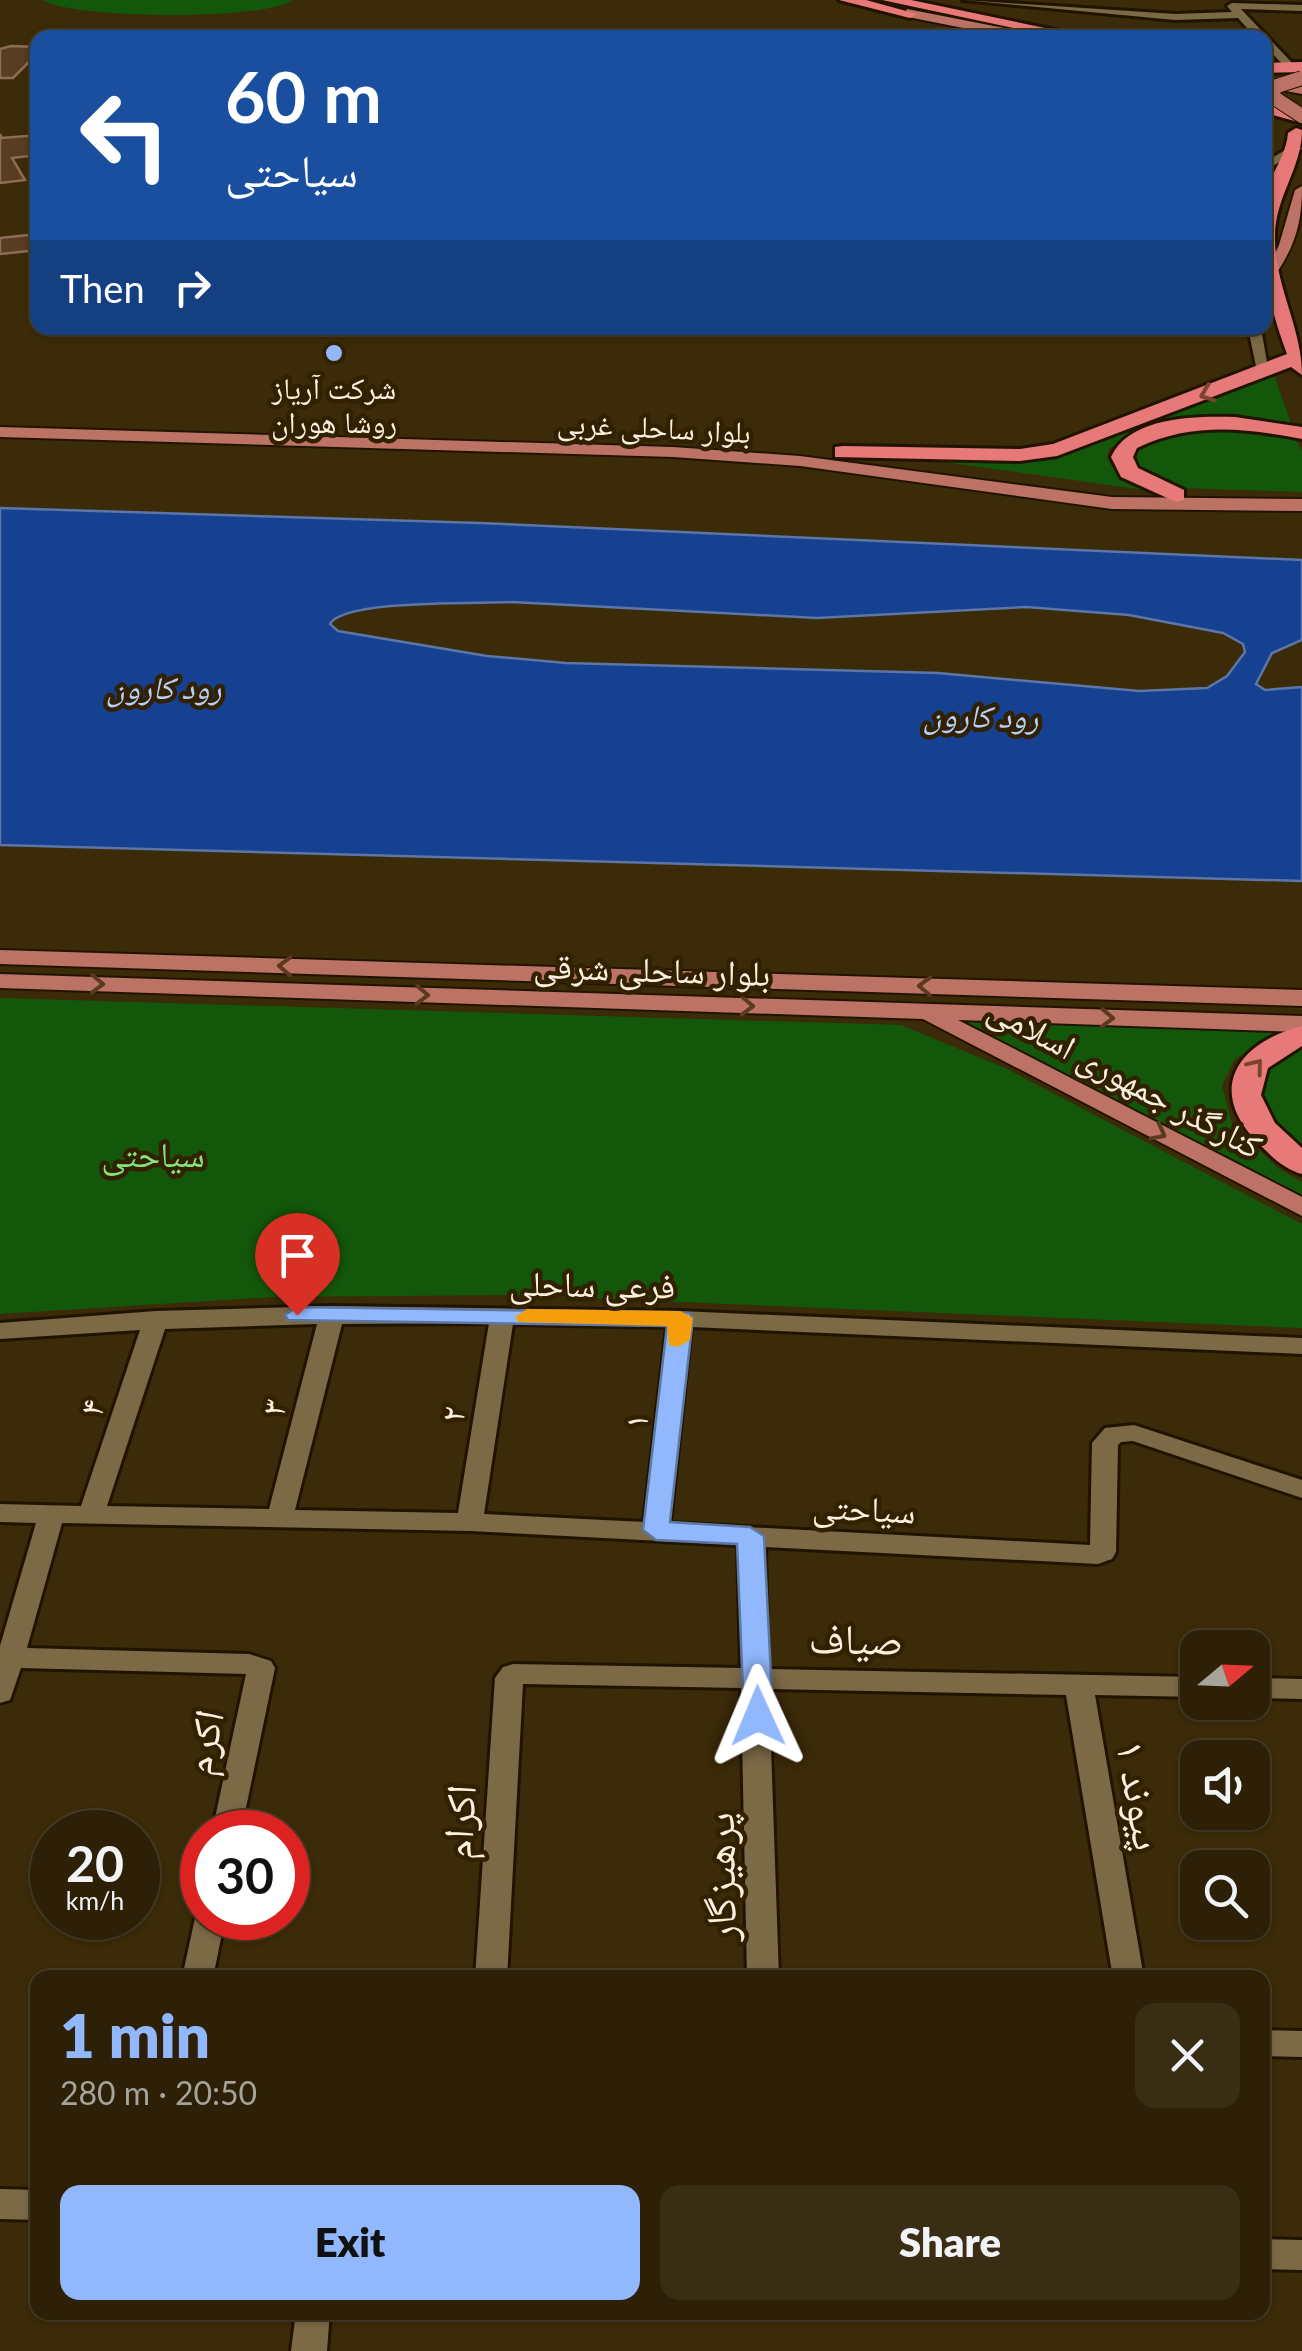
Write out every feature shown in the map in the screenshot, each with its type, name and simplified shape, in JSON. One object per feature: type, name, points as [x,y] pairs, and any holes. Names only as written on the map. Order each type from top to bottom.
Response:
[{"type":"highway","points":[[846,0],[978,30]]},
{"type":"highway","points":[[892,0],[1048,30]]},
{"type":"highway","points":[[1272,112],[1300,129],[1272,205]]},
{"type":"highway","points":[[844,452],[1020,455],[1057,450],[1264,371],[1300,363],[1272,277]]},
{"type":"highway","points":[[1176,495],[1129,472],[1122,457],[1128,444],[1169,427],[1201,422],[1237,422],[1302,434]]},
{"type":"highway","points":[[1302,1035],[1265,1054],[1248,1071],[1242,1090],[1248,1115],[1274,1144],[1302,1164]]},
{"type":"main road","points":[[934,8],[1025,30]]},
{"type":"main road","points":[[907,13],[994,30]]},
{"type":"main road","points":[[1284,75],[1274,87],[1273,97],[1300,129]]},
{"type":"main road","points":[[1272,268],[1287,245],[1302,190]]},
{"type":"main road","name":"بلوار ساحلی غربی","points":[[0,428],[844,452],[1019,480],[1176,495],[1302,501]]},
{"type":"main road","name":"بلوار ساحلی غربی","points":[[0,428],[674,452],[800,461],[1112,502],[1302,501]]},
{"type":"main road","name":"بلوار ساحلی غربی","points":[[0,445],[742,468],[1041,506],[1185,518],[1302,519]]},
{"type":"main road","name":"بلوار ساحلی شرقی","points":[[0,957],[873,997],[916,1011],[1302,1024]]},
{"type":"main road","name":"بلوار ساحلی شرقی","points":[[0,981],[873,997],[1302,998]]},
{"type":"main road","name":"کنارگذر جمهوری اسلامی","points":[[916,1011],[979,1038],[1302,1208]]},
{"type":"street","points":[[968,0],[1007,1],[1144,22],[1245,20]]},
{"type":"street","points":[[1186,0],[1206,17]]},
{"type":"street","points":[[990,18],[1007,1]]},
{"type":"street","points":[[1229,3],[1302,8]]},
{"type":"street","points":[[1229,3],[1255,30]]},
{"type":"street","points":[[1144,22],[1206,17],[1245,20]]},
{"type":"street","points":[[1272,160],[1300,129]]},
{"type":"street","points":[[1256,335],[1264,371]]},
{"type":"street","name":"فرعی ساحلی","points":[[0,1331],[156,1319],[332,1314],[680,1318],[1302,1346]]},
{"type":"street","name":"۳","points":[[280,1518],[332,1314]]},
{"type":"street","name":"۲","points":[[470,1522],[502,1316]]},
{"type":"street","name":"۱","points":[[656,1530],[680,1318]]},
{"type":"street","name":"۴","points":[[92,1516],[156,1319]]},
{"type":"street","name":"سیاحتی","points":[[0,1513],[470,1522],[1098,1555],[1103,1552],[1105,1442],[1124,1432],[1302,1489]]},
{"type":"street","points":[[0,1693],[5,1658],[52,1514]]},
{"type":"street","name":"پرهیزگار","points":[[750,1536],[758,1679],[763,1970]]},
{"type":"street","name":"اکرم","points":[[5,1658],[248,1664],[261,1668],[232,1810]]},
{"type":"street","name":"صیاف","points":[[513,1674],[1180,1688]]},
{"type":"street","name":"اکرام","points":[[491,1970],[509,1678],[513,1674]]},
{"type":"street","name":"پیوند ۱","points":[[1079,1686],[1128,1970]]},
{"type":"street","points":[[1270,1688],[1302,1689]]},
{"type":"street","points":[[199,1970],[205,1940]]},
{"type":"street","points":[[1270,2042],[1302,2044]]},
{"type":"street","points":[[0,2204],[30,2205]]},
{"type":"street","points":[[1270,2254],[1302,2255]]},
{"type":"street","points":[[309,2351],[311,2320]]},
{"type":"green space","points":[[43,0],[293,0],[246,12],[168,15],[90,11]]},
{"type":"green space","points":[[1273,372],[1292,426],[1150,430],[1109,448],[1107,458],[1119,476],[1152,491],[893,455],[1062,454]]},
{"type":"green space","points":[[1209,427],[1292,433],[1302,451],[1302,492],[1182,488],[1132,469],[1130,452],[1152,439]]},
{"type":"green space","name":"سیاحتی","points":[[0,998],[901,1025],[1007,1069],[1302,1224],[1302,1328],[510,1295],[272,1297],[0,1314]]},
{"type":"green space","points":[[945,1018],[1286,1030],[1235,1059],[1222,1085],[1232,1124],[1279,1169],[1302,1182],[1302,1199]]},
{"type":"green space","points":[[1302,1045],[1302,1154],[1268,1125],[1261,1114],[1258,1092],[1273,1063]]},
{"type":"water","name":"رود کارون","points":[[0,508],[480,523],[1302,560],[1302,640],[1272,653],[1256,684],[1265,690],[1302,687],[1302,881],[0,845]],"holes":[[[512,602],[817,618],[1026,607],[1129,615],[1223,633],[1243,644],[1245,652],[1227,676],[1207,688],[1139,691],[938,673],[566,663],[487,656],[338,631],[330,624],[360,610]]]},
{"type":"building","points":[[30,47],[30,61],[13,78],[0,78],[0,49]]},
{"type":"building","points":[[0,134],[2,138],[30,136],[30,156],[12,158],[25,180],[0,183]]},
{"type":"building","points":[[30,235],[30,251],[0,254],[0,238]]},
{"type":"slow traffic","points":[[527,1317],[680,1318],[678,1340]]},
{"type":"place","name":"شرکت آریاز روشا هوران","points":[[334,353]]},
{"type":"route","points":[[297,1315],[680,1318],[656,1530],[750,1536],[758,1716]]}]
